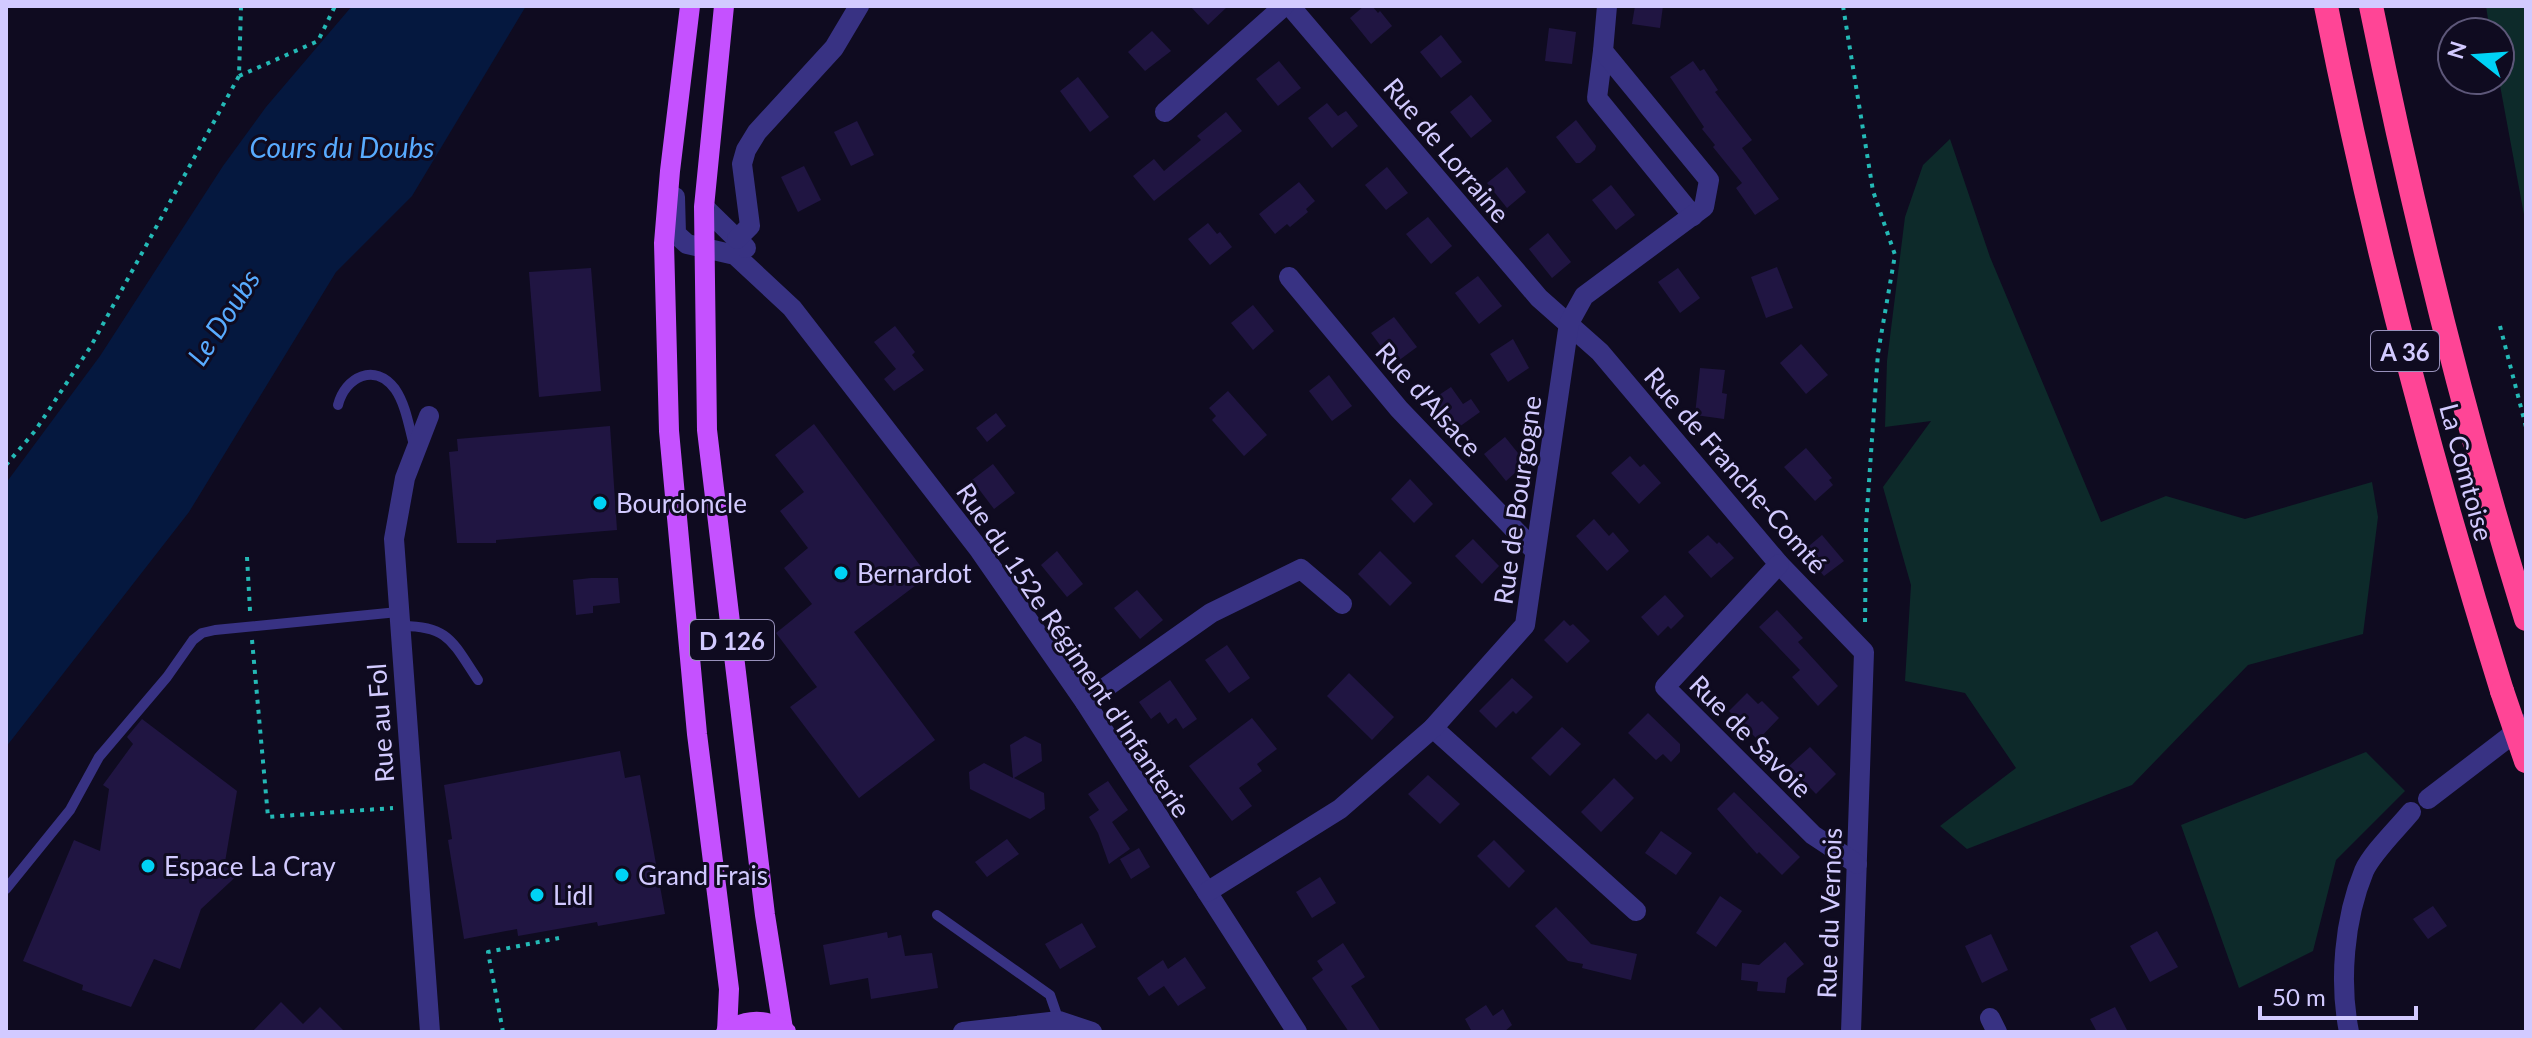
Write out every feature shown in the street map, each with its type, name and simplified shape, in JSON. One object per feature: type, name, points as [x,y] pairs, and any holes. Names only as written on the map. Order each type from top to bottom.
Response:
[{"type":"highway","name":"La Comtoise","points":[[2326,6],[2409,366],[2460,553],[2526,761]]},
{"type":"highway","name":"La Comtoise","points":[[2371,6],[2450,347],[2526,619]]},
{"type":"main road","name":"D 126","points":[[690,6],[664,243],[669,431],[697,734],[729,989],[726,1032]]},
{"type":"main road","name":"D 126","points":[[724,6],[704,207],[707,430],[765,915],[784,1031]]},
{"type":"main road","points":[[726,1032],[748,1022],[772,1024],[784,1031]]},
{"type":"street","points":[[737,239],[750,226],[742,164],[746,150],[757,132],[834,48],[859,6]]},
{"type":"street","name":"Rue de Lorraine","points":[[1165,112],[1287,6],[1539,298],[1569,323]]},
{"type":"street","points":[[1607,6],[1597,98],[1693,216]]},
{"type":"street","name":"Rue de Bourgogne","points":[[1207,892],[1340,809],[1433,728],[1525,625],[1569,323],[1584,296],[1704,207],[1709,180],[1603,51]]},
{"type":"street","points":[[680,89],[676,234],[687,244],[705,250]]},
{"type":"street","name":"Rue du 152e Régiment d'Infanterie","points":[[704,207],[774,278],[792,308],[978,548],[1085,702],[1297,1032]]},
{"type":"street","name":"Rue du 152e Régiment d'Infanterie","points":[[705,250],[735,255],[792,308]]},
{"type":"street","name":"Rue d'Alsace","points":[[1289,277],[1399,409],[1535,551]]},
{"type":"street","name":"Rue de Franche-Comté","points":[[1569,323],[1600,352],[1779,564],[1864,652]]},
{"type":"street","name":"Rue au Fol","points":[[429,416],[405,478],[394,539],[430,1032]]},
{"type":"street","name":"Rue de Savoie","points":[[1779,564],[1665,687],[1813,835],[1857,864]]},
{"type":"street","points":[[1085,702],[1211,613],[1301,569],[1342,604]]},
{"type":"street","name":"Rue du Vernois","points":[[1851,1032],[1864,652]]},
{"type":"street","points":[[2428,799],[2526,724]]},
{"type":"street","points":[[1433,728],[1636,911]]},
{"type":"street","points":[[2349,1032],[2344,1008],[2345,942],[2364,869],[2411,812]]},
{"type":"street","points":[[963,1032],[1059,1021],[1092,1032]]},
{"type":"lane","points":[[338,405],[341,392],[353,379],[363,375],[386,381],[402,403],[415,451]]},
{"type":"lane","points":[[6,889],[70,810],[99,757],[167,677],[193,640],[202,633],[251,626],[399,619],[436,629],[451,640],[478,680]]},
{"type":"lane","points":[[937,915],[1050,995],[1059,1021]]},
{"type":"path","points":[[6,465],[35,431],[91,346],[239,76],[241,6]]},
{"type":"path","points":[[239,76],[318,41],[335,6]]},
{"type":"path","points":[[1843,6],[1873,191],[1895,255],[1877,369],[1866,525],[1864,652]]},
{"type":"path","points":[[2500,326],[2526,427]]},
{"type":"path","points":[[247,557],[268,817],[412,807]]},
{"type":"path","points":[[503,1032],[488,952],[559,938]]},
{"type":"green space","points":[[2486,6],[2526,6],[2525,220],[2502,96],[2516,96],[2516,16],[2488,16]]},
{"type":"green space","points":[[1950,139],[1990,257],[2101,522],[2166,496],[2245,519],[2372,482],[2378,517],[2363,634],[2248,665],[2132,785],[1967,849],[1940,826],[2016,768],[1965,693],[1905,681],[1911,585],[1883,487],[1931,421],[1885,427],[1887,361],[1905,217],[1923,165]]},
{"type":"green space","points":[[2366,752],[2405,791],[2336,860],[2313,951],[2239,988],[2181,825]]},
{"type":"water","name":"Cours du Doubs","points":[[352,6],[526,6],[412,196],[336,272],[189,512],[6,747],[6,483],[100,356],[223,166],[266,107]]},
{"type":"building","points":[[1190,6],[1228,6],[1208,25]]},
{"type":"building","points":[[1364,6],[1372,6],[1378,13],[1380,11],[1392,26],[1371,44],[1350,18]]},
{"type":"building","points":[[1635,6],[1663,6],[1660,28],[1632,24]]},
{"type":"building","points":[[1549,28],[1576,32],[1572,64],[1545,61]]},
{"type":"building","points":[[1152,31],[1171,51],[1145,71],[1128,52]]},
{"type":"building","points":[[1441,35],[1462,62],[1441,78],[1420,52]]},
{"type":"building","points":[[1279,61],[1301,88],[1278,106],[1256,79]]},
{"type":"building","points":[[1693,61],[1700,71],[1704,69],[1718,90],[1715,92],[1752,140],[1742,148],[1779,199],[1755,215],[1736,188],[1742,183],[1713,147],[1715,145],[1702,129],[1704,127],[1670,77]]},
{"type":"building","points":[[1078,77],[1109,117],[1090,132],[1060,91]]},
{"type":"building","points":[[1471,95],[1492,121],[1471,138],[1450,112]]},
{"type":"building","points":[[1327,103],[1338,116],[1346,111],[1358,126],[1332,148],[1308,118]]},
{"type":"building","points":[[1226,112],[1242,131],[1154,201],[1133,176],[1154,159],[1164,171],[1201,140],[1197,136]]},
{"type":"building","points":[[1576,120],[1596,146],[1580,163],[1576,163],[1556,137]]},
{"type":"building","points":[[857,121],[874,155],[851,166],[834,132]]},
{"type":"building","points":[[804,166],[821,200],[798,212],[781,177]]},
{"type":"building","points":[[1387,167],[1408,193],[1386,210],[1365,185]]},
{"type":"building","points":[[1507,167],[1526,192],[1507,208],[1487,183]]},
{"type":"building","points":[[1299,182],[1315,201],[1306,209],[1308,212],[1290,227],[1287,224],[1275,234],[1259,214]]},
{"type":"building","points":[[1611,185],[1635,215],[1616,230],[1592,200]]},
{"type":"building","points":[[1428,217],[1452,246],[1431,264],[1406,234]]},
{"type":"building","points":[[1208,223],[1232,247],[1210,265],[1188,239]]},
{"type":"building","points":[[1548,233],[1571,262],[1552,278],[1529,249]]},
{"type":"building","points":[[1777,267],[1793,308],[1766,318],[1751,277]]},
{"type":"building","points":[[591,268],[601,391],[539,397],[529,272]]},
{"type":"building","points":[[1678,268],[1700,298],[1680,313],[1658,282]]},
{"type":"building","points":[[1478,276],[1502,306],[1479,324],[1455,293]]},
{"type":"building","points":[[1253,305],[1274,331],[1253,350],[1231,323]]},
{"type":"building","points":[[1394,317],[1417,347],[1394,364],[1371,333]]},
{"type":"building","points":[[895,326],[924,370],[894,391],[884,379],[896,369],[874,342]]},
{"type":"building","points":[[1513,339],[1529,368],[1508,382],[1490,354]]},
{"type":"building","points":[[1801,344],[1828,375],[1806,394],[1780,363]]},
{"type":"building","points":[[1700,368],[1725,370],[1722,393],[1727,394],[1724,419],[1695,415]]},
{"type":"building","points":[[1329,375],[1352,406],[1332,421],[1309,391]]},
{"type":"building","points":[[1451,387],[1463,404],[1471,399],[1480,412],[1452,432],[1430,401]]},
{"type":"building","points":[[1228,391],[1267,435],[1244,456],[1212,420],[1216,416],[1209,408]]},
{"type":"building","points":[[996,413],[1006,426],[987,442],[976,428]]},
{"type":"building","points":[[814,424],[928,576],[854,632],[935,740],[859,798],[790,707],[817,687],[776,633],[812,604],[784,568],[808,548],[780,511],[804,492],[775,455]]},
{"type":"building","points":[[610,426],[617,530],[496,540],[496,543],[457,543],[449,452],[458,451],[457,439]]},
{"type":"building","points":[[1505,437],[1526,463],[1506,481],[1484,454]]},
{"type":"building","points":[[1806,448],[1832,478],[1829,480],[1833,485],[1815,501],[1784,467]]},
{"type":"building","points":[[1630,456],[1640,467],[1644,464],[1661,483],[1639,504],[1611,473]]},
{"type":"building","points":[[993,464],[1015,493],[994,509],[972,480]]},
{"type":"building","points":[[1410,479],[1433,504],[1414,523],[1391,499]]},
{"type":"building","points":[[1594,519],[1609,536],[1613,532],[1629,551],[1607,571],[1576,536]]},
{"type":"building","points":[[1708,535],[1734,558],[1711,578],[1688,552]]},
{"type":"building","points":[[1822,535],[1844,561],[1824,576],[1803,551]]},
{"type":"building","points":[[1473,539],[1499,566],[1482,584],[1455,556]]},
{"type":"building","points":[[1057,551],[1083,584],[1067,597],[1041,565]]},
{"type":"building","points":[[1380,551],[1412,583],[1390,606],[1358,574]]},
{"type":"building","points":[[618,578],[620,603],[593,606],[593,613],[576,615],[573,580]]},
{"type":"building","points":[[1137,590],[1163,620],[1140,639],[1114,608]]},
{"type":"building","points":[[1665,595],[1684,616],[1658,636],[1641,617]]},
{"type":"building","points":[[1777,610],[1803,638],[1798,642],[1838,686],[1818,706],[1792,677],[1800,670],[1759,627]]},
{"type":"building","points":[[1564,620],[1570,626],[1573,624],[1590,641],[1567,663],[1544,640]]},
{"type":"building","points":[[1227,645],[1250,678],[1229,693],[1205,660]]},
{"type":"building","points":[[1349,673],[1394,717],[1372,740],[1327,696]]},
{"type":"building","points":[[1512,678],[1533,697],[1496,728],[1479,711]]},
{"type":"building","points":[[1170,680],[1197,719],[1183,729],[1176,718],[1168,724],[1160,712],[1151,719],[1139,702]]},
{"type":"building","points":[[1747,693],[1758,704],[1762,701],[1779,718],[1758,740],[1729,711]]},
{"type":"building","points":[[1648,713],[1680,744],[1680,752],[1671,762],[1663,754],[1656,760],[1628,733]]},
{"type":"building","points":[[1252,718],[1277,749],[1257,764],[1262,771],[1239,788],[1252,806],[1232,821],[1189,766]]},
{"type":"building","name":"Espace La Cray","points":[[142,719],[237,791],[225,862],[243,870],[201,909],[180,969],[154,959],[131,1007],[82,990],[83,985],[23,961],[74,840],[100,851],[109,789],[103,785],[133,744],[127,737]]},
{"type":"building","points":[[1562,727],[1581,744],[1550,776],[1531,758]]},
{"type":"building","points":[[1025,736],[1041,744],[1042,761],[1014,778],[1044,793],[1045,809],[1030,819],[970,789],[969,772],[984,763],[1013,778],[1010,745]]},
{"type":"building","points":[[1810,747],[1836,774],[1816,794],[1789,766]]},
{"type":"building","points":[[620,751],[625,778],[640,775],[665,914],[518,936],[517,929],[464,939],[448,840],[452,839],[444,785]]},
{"type":"building","points":[[1428,775],[1460,804],[1440,824],[1408,794]]},
{"type":"building","points":[[1614,778],[1634,798],[1601,832],[1581,812]]},
{"type":"building","points":[[1108,781],[1128,810],[1112,822],[1130,849],[1109,864],[1089,817],[1099,810],[1088,794]]},
{"type":"building","points":[[1734,792],[1800,857],[1782,875],[1759,852],[1757,854],[1717,809]]},
{"type":"building","points":[[1661,831],[1692,853],[1676,875],[1645,853]]},
{"type":"building","points":[[1007,839],[1019,854],[987,877],[975,862]]},
{"type":"building","points":[[1494,840],[1525,871],[1509,888],[1477,856]]},
{"type":"building","points":[[1139,848],[1150,867],[1131,879],[1120,859]]},
{"type":"building","points":[[1320,877],[1336,903],[1312,918],[1296,892]]},
{"type":"building","points":[[1720,896],[1742,911],[1716,947],[1696,933]]},
{"type":"building","points":[[2433,906],[2447,926],[2428,939],[2413,919]]},
{"type":"building","points":[[1556,907],[1591,944],[1637,954],[1631,980],[1582,968],[1583,964],[1568,961],[1535,926]]},
{"type":"building","points":[[1082,923],[1096,947],[1060,969],[1045,944]]},
{"type":"building","points":[[2157,931],[2178,967],[2150,982],[2130,946]]},
{"type":"building","points":[[887,932],[888,938],[901,935],[905,956],[932,953],[938,988],[871,999],[868,978],[830,985],[823,945]]},
{"type":"building","points":[[1991,934],[2008,970],[1982,983],[1965,946]]},
{"type":"building","points":[[1785,942],[1804,964],[1787,978],[1785,993],[1757,991],[1758,982],[1741,980],[1742,963],[1759,965]]},
{"type":"building","points":[[1343,943],[1365,977],[1351,986],[1381,1032],[1349,1032],[1312,978],[1323,970],[1317,961]]},
{"type":"building","points":[[1185,957],[1206,988],[1178,1006],[1164,986],[1149,996],[1137,978],[1163,960],[1168,969]]},
{"type":"building","points":[[281,1002],[303,1024],[320,1007],[345,1032],[252,1032]]},
{"type":"building","points":[[1486,1005],[1493,1016],[1503,1009],[1512,1025],[1504,1032],[1469,1032],[1471,1030],[1465,1019]]},
{"type":"building","points":[[2115,1007],[2128,1032],[2097,1032],[2090,1019]]},
{"type":"place","name":"Bourdoncle","points":[[600,503]]},
{"type":"place","name":"Bernardot","points":[[841,573]]},
{"type":"place","name":"Espace La Cray","points":[[148,866]]},
{"type":"place","name":"Grand Frais","points":[[622,875]]},
{"type":"place","name":"Lidl","points":[[537,895]]},
{"type":"water label","name":"Le Doubs","points":[[223,317]]}]
